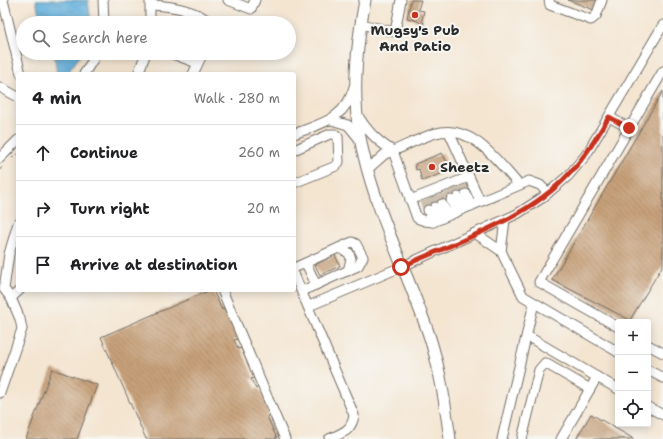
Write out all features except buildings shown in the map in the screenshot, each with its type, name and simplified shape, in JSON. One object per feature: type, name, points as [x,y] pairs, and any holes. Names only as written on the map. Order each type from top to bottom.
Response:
[{"type":"main road","points":[[365,0],[357,48],[356,79],[357,114],[362,142],[373,190],[401,267],[432,344],[443,390],[450,439]]},
{"type":"street","points":[[3,0],[3,18],[16,58]]},
{"type":"street","points":[[103,0],[104,16]]},
{"type":"street","points":[[228,0],[251,9],[255,0]]},
{"type":"street","points":[[361,24],[395,32],[401,0]]},
{"type":"street","points":[[549,0],[550,5],[590,20],[596,16],[602,0]]},
{"type":"street","points":[[150,16],[151,3],[172,6],[199,16]]},
{"type":"street","points":[[309,306],[401,267],[505,220],[517,214],[548,193],[568,176],[586,155],[663,25]]},
{"type":"street","points":[[16,60],[20,72]]},
{"type":"street","points":[[85,72],[93,60]]},
{"type":"street","points":[[139,72],[143,60]]},
{"type":"street","points":[[189,60],[197,63]]},
{"type":"street","points":[[194,72],[198,60]]},
{"type":"street","points":[[615,325],[539,282],[663,71]]},
{"type":"street","points":[[296,133],[331,120],[344,110],[353,92],[356,79]]},
{"type":"street","points":[[0,87],[16,96]]},
{"type":"street","points":[[357,114],[366,129],[375,138],[393,151],[417,218],[425,221],[452,214],[529,181],[535,182],[548,193]]},
{"type":"street","points":[[609,117],[629,128]]},
{"type":"street","points":[[331,120],[348,125],[362,142]]},
{"type":"street","points":[[307,129],[313,141]]},
{"type":"street","points":[[368,170],[385,154],[438,132],[449,132],[478,141],[519,185]]},
{"type":"street","points":[[449,132],[480,201]]},
{"type":"street","points":[[296,149],[330,134],[335,134],[338,137],[339,162],[333,167],[296,182]]},
{"type":"street","points":[[0,158],[16,142]]},
{"type":"street","points":[[296,177],[328,164],[333,167]]},
{"type":"street","points":[[410,200],[443,194],[469,177]]},
{"type":"street","points":[[443,194],[452,214]]},
{"type":"street","points":[[443,194],[452,214]]},
{"type":"street","points":[[443,194],[452,214]]},
{"type":"street","points":[[501,251],[505,220]]},
{"type":"street","points":[[0,393],[22,329],[20,319],[11,298],[2,290],[9,254],[16,230]]},
{"type":"street","points":[[475,233],[501,251],[523,296],[615,350]]},
{"type":"street","points":[[296,267],[347,243],[356,244],[363,257],[358,266],[302,291]]},
{"type":"street","points":[[306,263],[316,285]]},
{"type":"street","points":[[296,278],[309,306],[323,345],[354,415],[353,424],[348,431],[329,439]]},
{"type":"street","points":[[11,298],[18,292]]},
{"type":"street","points":[[223,292],[285,439]]},
{"type":"street","points":[[502,439],[534,303]]},
{"type":"street","points":[[526,336],[615,387]]},
{"type":"street","points":[[651,347],[663,353]]},
{"type":"street","points":[[522,439],[539,370],[545,363],[590,389]]},
{"type":"street","points":[[651,372],[663,378]]},
{"type":"street","points":[[561,439],[597,377]]},
{"type":"street","points":[[651,408],[663,415]]},
{"type":"water","points":[[36,0],[88,0],[90,16],[39,16]]},
{"type":"water","points":[[55,60],[77,60],[68,72],[57,72]]},
{"type":"tunnel","points":[[462,186],[466,194]]},
{"type":"tunnel","points":[[455,188],[458,197]]},
{"type":"tunnel","points":[[447,192],[451,200]]},
{"type":"tunnel","points":[[439,195],[442,204]]},
{"type":"tunnel","points":[[431,198],[435,207]]},
{"type":"tunnel","points":[[424,201],[428,210]]},
{"type":"place","name":"Mugsy's Pub And Patio","points":[[415,15]]},
{"type":"place","name":"Sheetz","points":[[432,167]]},
{"type":"route","points":[[401,267],[517,214],[542,198],[568,176],[586,155],[609,117],[629,128]]}]
